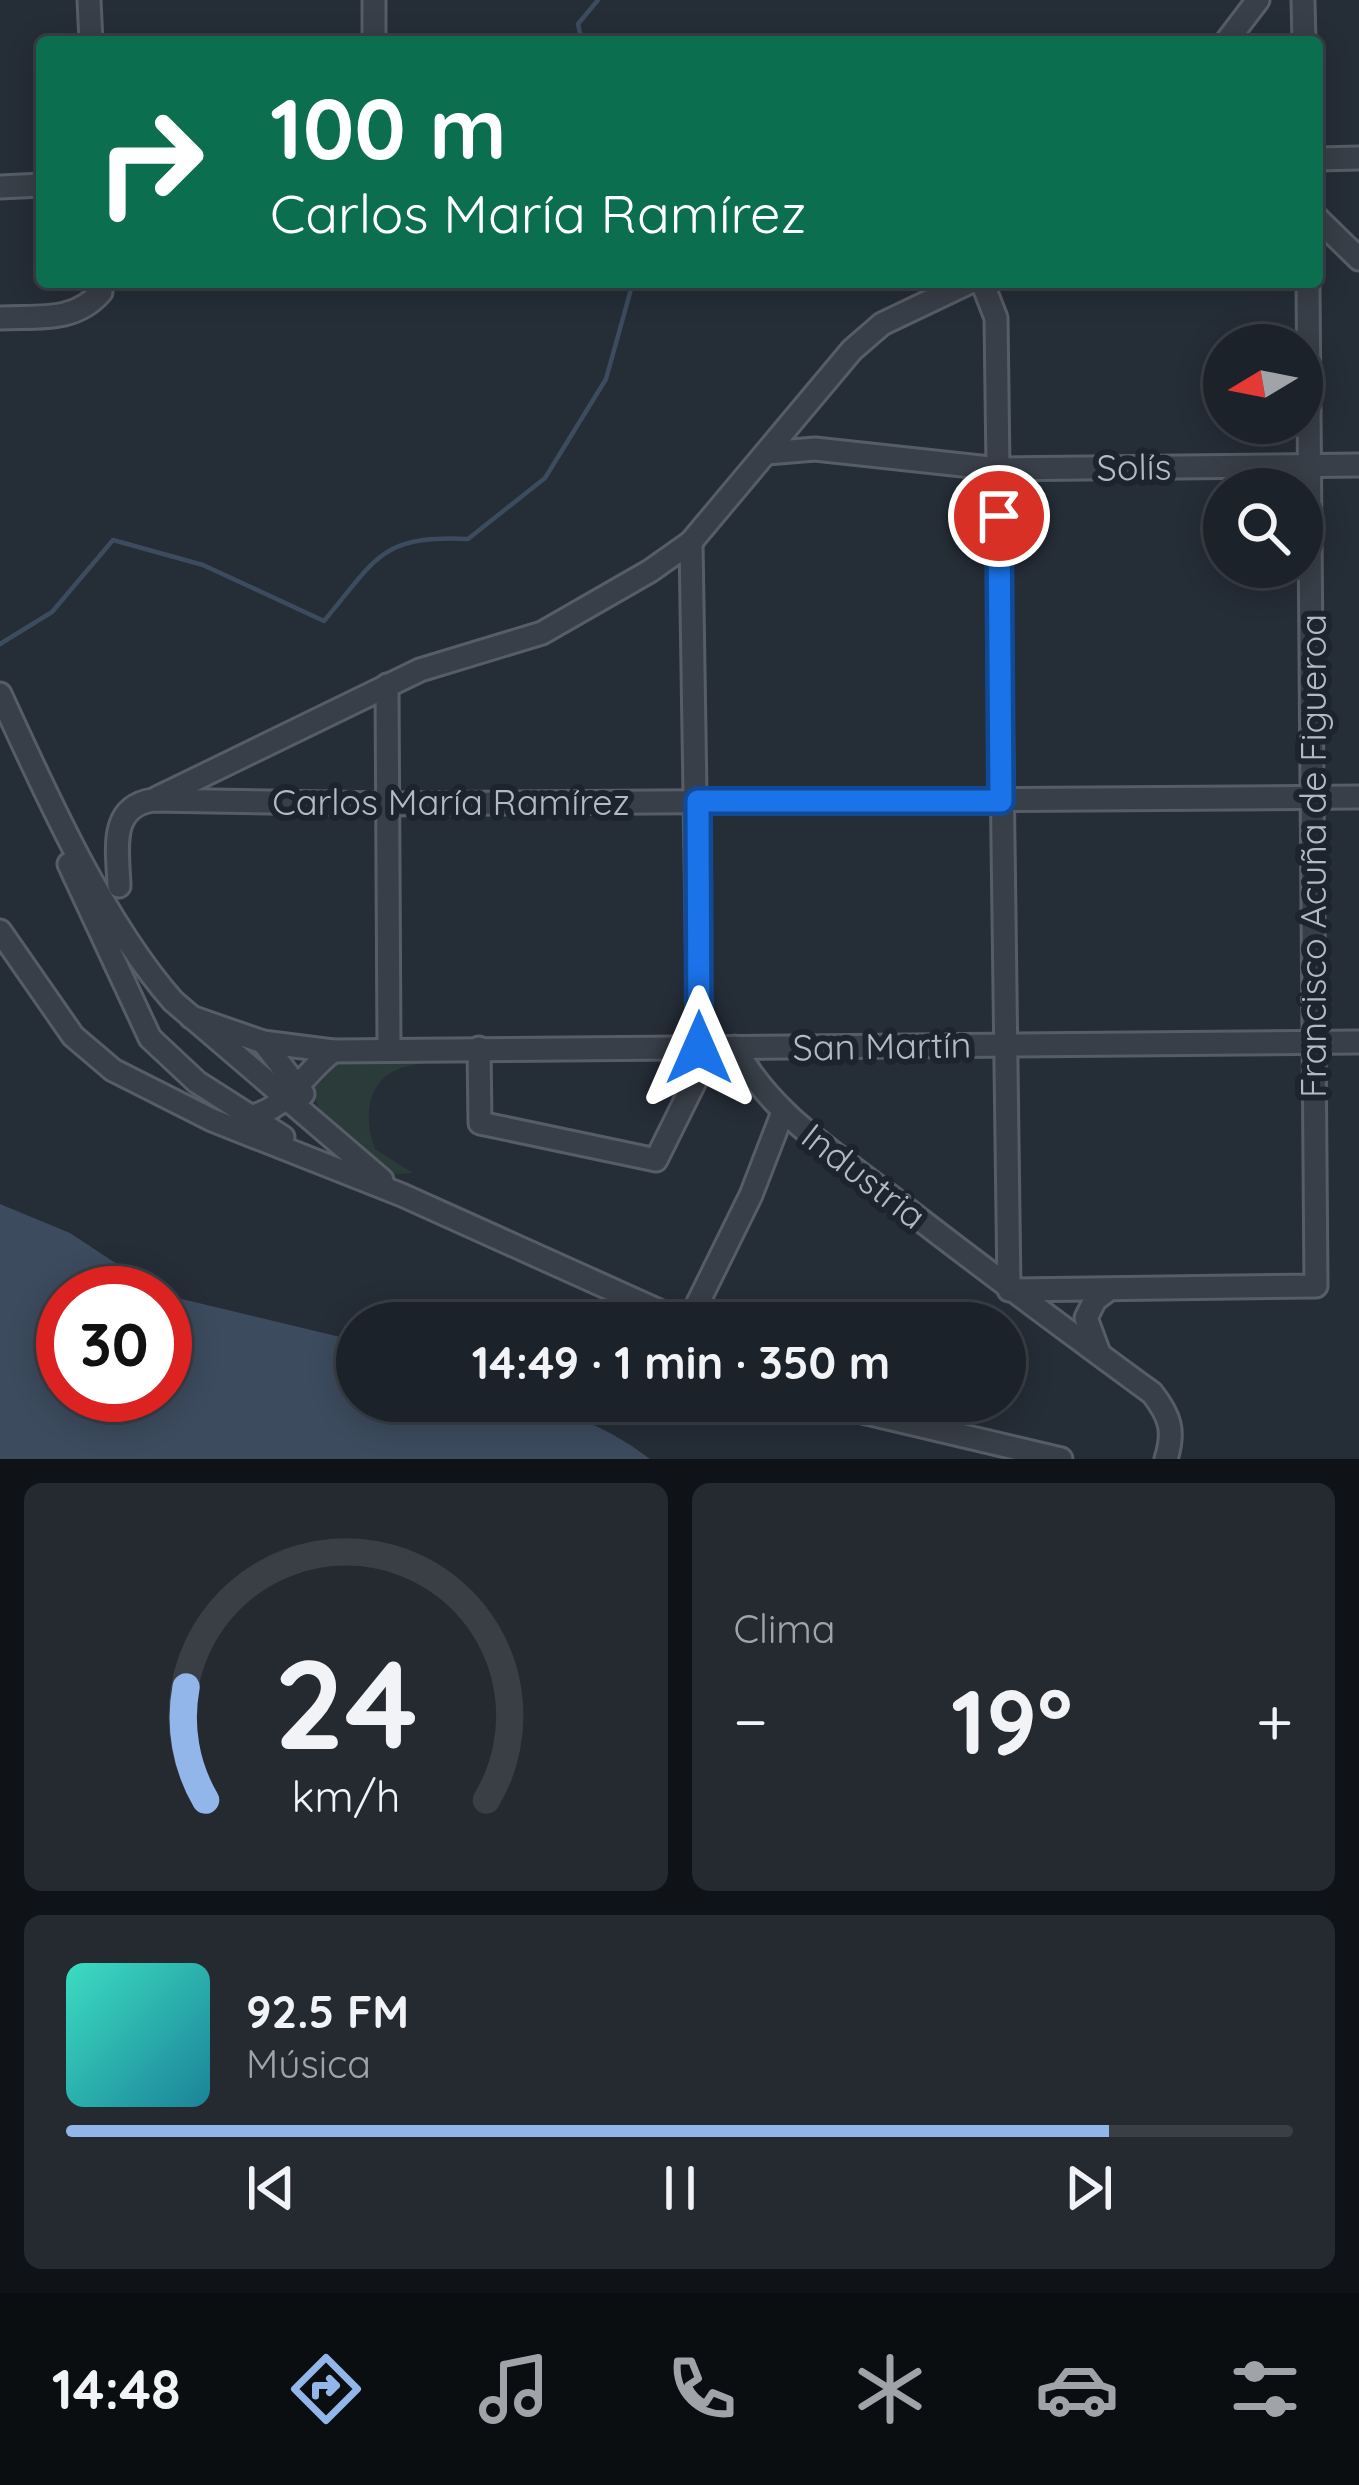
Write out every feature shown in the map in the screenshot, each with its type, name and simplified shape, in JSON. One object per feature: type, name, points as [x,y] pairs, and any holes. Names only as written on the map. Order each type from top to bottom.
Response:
[{"type":"street","points":[[89,0],[92,36]]},
{"type":"street","points":[[374,0],[374,36]]},
{"type":"street","points":[[1231,36],[1258,0]]},
{"type":"street","points":[[1303,0],[1304,36]]},
{"type":"street","points":[[1323,159],[1359,158]]},
{"type":"street","points":[[0,187],[36,185]]},
{"type":"street","points":[[1323,224],[1359,259]]},
{"type":"street","points":[[0,318],[70,315],[88,308],[100,288]]},
{"type":"street","points":[[119,886],[119,823],[129,808],[387,685],[542,633],[691,542],[767,453],[787,422],[866,337],[924,301],[955,288]]},
{"type":"street","points":[[984,288],[995,318],[999,469],[1010,1290],[1108,1290]]},
{"type":"street","name":"Francisco Acuña de Figueroa","points":[[1108,1290],[1316,1286],[1308,288]]},
{"type":"street","name":"Solís","points":[[767,453],[815,449],[999,469],[1359,465]]},
{"type":"street","points":[[479,1048],[480,1124],[656,1160],[715,1048],[698,801],[691,542]]},
{"type":"street","points":[[387,685],[388,1048]]},
{"type":"street","points":[[2,697],[121,934],[144,968],[191,1017],[293,1093]]},
{"type":"street","points":[[20,735],[31,778],[150,1038],[183,1071],[251,1118],[402,1196],[640,1302]]},
{"type":"street","name":"Carlos María Ramírez","points":[[153,800],[386,804],[1359,797]]},
{"type":"street","points":[[0,931],[91,1056],[212,1120],[334,1158]]},
{"type":"street","name":"San Martín","points":[[191,1017],[263,1042],[334,1051],[1359,1042]]},
{"type":"street","points":[[263,1042],[334,1158]]},
{"type":"street","name":"Industria","points":[[715,1048],[749,1075],[783,1112],[1010,1290],[1152,1393],[1169,1415],[1172,1439],[1166,1459]]},
{"type":"street","points":[[212,1120],[251,1118],[293,1093],[334,1051]]},
{"type":"street","points":[[698,1302],[751,1195],[783,1112]]},
{"type":"street","points":[[1099,1354],[1086,1318],[1095,1300],[1108,1290]]},
{"type":"street","points":[[904,1422],[1061,1459]]},
{"type":"shaded area","points":[[437,1056],[389,1074],[370,1102],[375,1149],[413,1173],[384,1172],[366,1162],[334,1132],[318,1107],[315,1084],[334,1061]]},
{"type":"water","points":[[0,1204],[70,1233],[120,1266],[36,1266],[36,1422],[192,1422],[192,1301],[336,1336],[336,1422],[584,1422],[650,1459],[0,1459]]},
{"type":"waterway","points":[[581,36],[578,24],[598,0]]},
{"type":"waterway","points":[[0,644],[52,612],[113,540],[203,565],[324,621],[383,555],[416,541],[468,539],[545,478],[606,379],[631,288]]},
{"type":"route","points":[[699,1048],[698,801],[1001,801],[999,516]]}]
